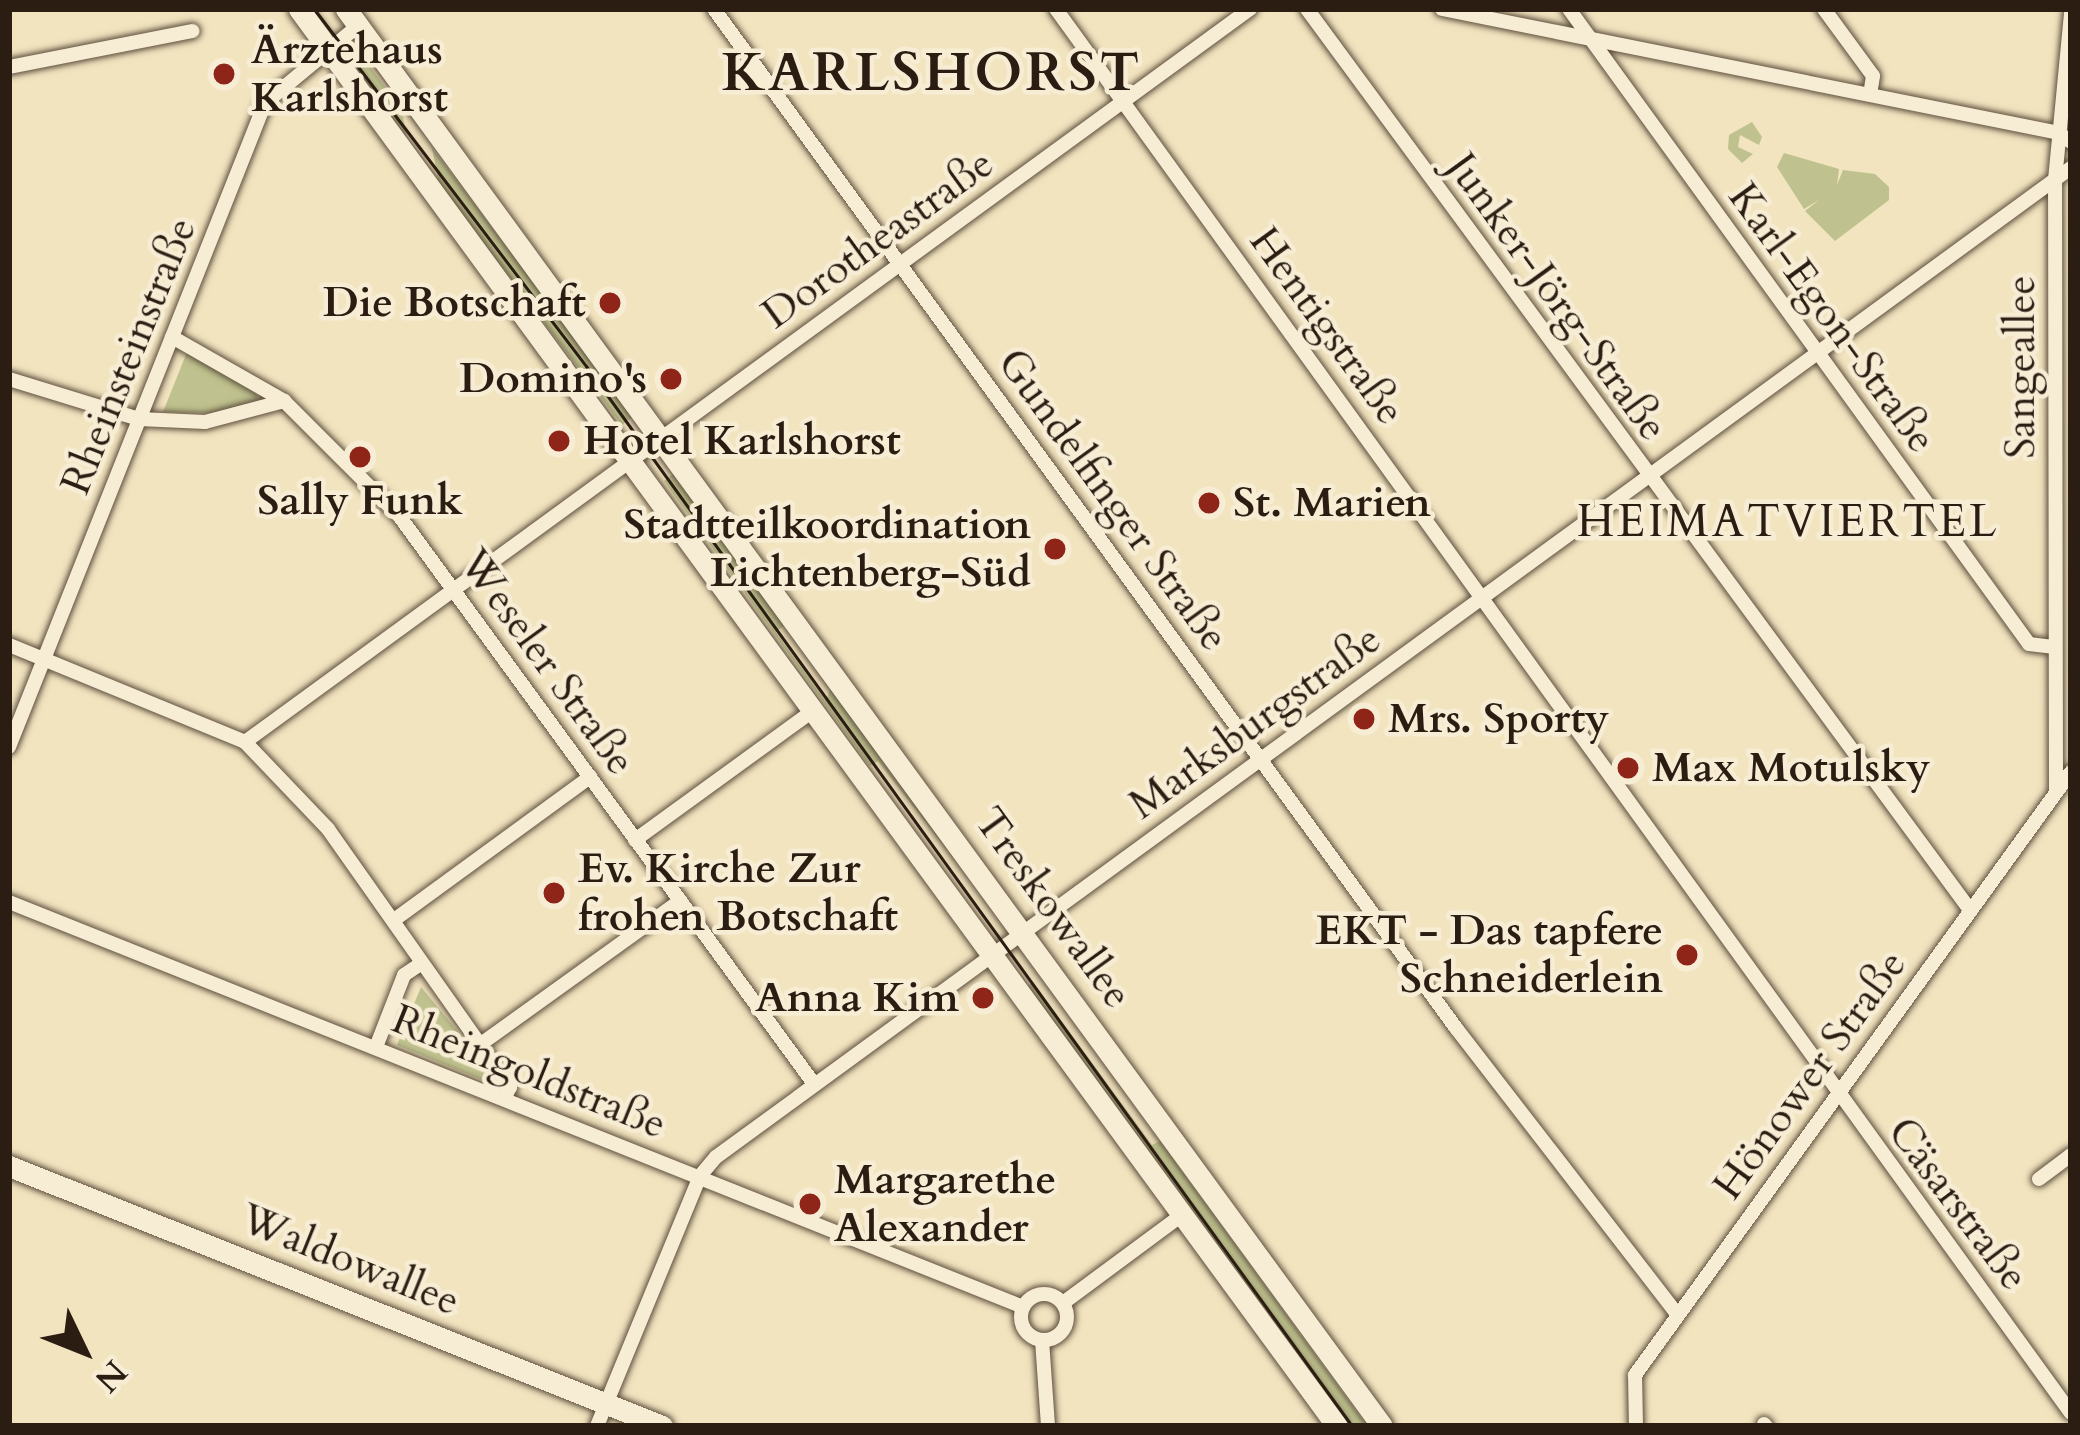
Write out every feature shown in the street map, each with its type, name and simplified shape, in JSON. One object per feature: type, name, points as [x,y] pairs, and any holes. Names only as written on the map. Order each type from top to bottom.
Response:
[{"type":"main road","name":"Treskowallee","points":[[299,9],[1336,1426]]},
{"type":"main road","name":"Treskowallee","points":[[353,17],[1382,1426]]},
{"type":"main road","name":"Waldowallee","points":[[9,1166],[662,1426]]},
{"type":"street","name":"Gundelfinger Straße","points":[[714,9],[1656,1296],[1678,1315]]},
{"type":"street","name":"Hentigstraße","points":[[1057,9],[1840,1089]]},
{"type":"street","name":"Dorotheastraße","points":[[661,439],[1250,9]]},
{"type":"street","name":"Junker-Jörg-Straße","points":[[1307,9],[1970,910]]},
{"type":"street","points":[[1442,9],[2065,138]]},
{"type":"street","name":"Karl-Egon-Straße","points":[[1570,9],[2029,644],[2053,647]]},
{"type":"street","points":[[1824,9],[1873,76],[1870,94]]},
{"type":"street","name":"Sangeallee","points":[[2056,793],[2055,180],[2065,138],[2071,13]]},
{"type":"street","name":"Rheinsteinstraße","points":[[9,747],[265,103],[353,17]]},
{"type":"street","points":[[9,67],[192,31]]},
{"type":"street","name":"Marksburgstraße","points":[[597,1426],[700,1176],[814,1084],[2071,168]]},
{"type":"street","name":"Weseler Straße","points":[[172,337],[284,401],[400,517],[814,1084]]},
{"type":"street","points":[[9,379],[140,419],[225,419],[284,401]]},
{"type":"street","points":[[245,742],[661,439]]},
{"type":"street","points":[[9,645],[245,742],[328,829],[394,920],[419,965],[510,1087],[504,1099]]},
{"type":"street","points":[[635,840],[815,710]]},
{"type":"street","name":"Hönower Straße","points":[[1636,1426],[1632,1382],[2071,772]]},
{"type":"street","points":[[394,920],[590,777]]},
{"type":"street","points":[[478,1046],[680,901]]},
{"type":"street","name":"Rheingoldstraße","points":[[9,902],[1023,1307]]},
{"type":"street","points":[[376,1047],[404,975],[419,965]]},
{"type":"street","name":"Cäsarstraße","points":[[1840,1089],[2071,1413]]},
{"type":"street","points":[[2038,1179],[2071,1155]]},
{"type":"street","points":[[1063,1304],[1182,1215]]},
{"type":"street","points":[[1042,1340],[1024,1328],[1023,1307],[1040,1294],[1063,1304]]},
{"type":"street","points":[[1042,1340],[1066,1326],[1063,1304]]},
{"type":"street","points":[[1042,1340],[1048,1426]]},
{"type":"green space","points":[[359,52],[402,110],[407,141],[343,55]]},
{"type":"green space","points":[[1752,122],[1762,137],[1759,145],[1740,135],[1738,147],[1753,154],[1742,163],[1728,149],[1729,135]]},
{"type":"green space","points":[[432,148],[634,416],[622,425],[439,184]]},
{"type":"green space","points":[[1784,153],[1839,169],[1837,185],[1843,170],[1875,174],[1889,187],[1889,200],[1835,241],[1805,211],[1819,200],[1804,209],[1777,167]]},
{"type":"green space","points":[[187,352],[255,391],[258,401],[219,413],[163,412]]},
{"type":"green space","points":[[676,472],[786,624],[776,632],[826,701],[831,687],[985,899],[878,761],[870,766],[664,481]]},
{"type":"green space","points":[[1033,982],[1152,1145],[1160,1141],[1367,1426],[1348,1426],[1028,986]]},
{"type":"green space","points":[[421,987],[494,1075],[490,1083],[397,1045]]},
{"type":"tram line","points":[[314,9],[586,366],[1352,1426]]},
{"type":"place","name":"Ärztehaus Karlshorst","points":[[224,74]]},
{"type":"place","name":"Die Botschaft","points":[[610,303]]},
{"type":"place","name":"Domino's","points":[[671,379]]},
{"type":"place","name":"Hotel Karlshorst","points":[[559,441]]},
{"type":"place","name":"Sally Funk","points":[[360,457]]},
{"type":"place","name":"St. Marien","points":[[1209,503]]},
{"type":"place","name":"Stadtteilkoordination Lichtenberg-Süd","points":[[1055,549]]},
{"type":"place","name":"Mrs. Sporty","points":[[1364,719]]},
{"type":"place","name":"Max Motulsky","points":[[1628,768]]},
{"type":"place","name":"Ev. Kirche Zur frohen Botschaft","points":[[554,893]]},
{"type":"place","name":"EKT - Das tapfere Schneiderlein","points":[[1687,955]]},
{"type":"place","name":"Anna Kim","points":[[983,998]]},
{"type":"place","name":"Margarethe Alexander","points":[[810,1204]]},
{"type":"district","name":"KARLSHORST","points":[[932,74]]},
{"type":"district","name":"HEIMATVIERTEL","points":[[1788,522]]}]
